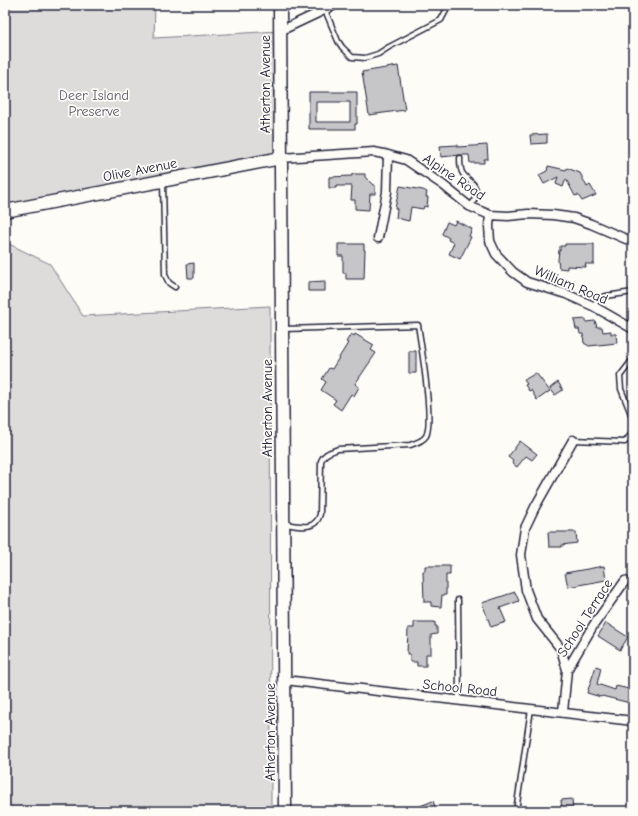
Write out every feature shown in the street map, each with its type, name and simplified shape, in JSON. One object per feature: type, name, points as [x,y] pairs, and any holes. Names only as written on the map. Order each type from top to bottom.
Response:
[{"type":"main road","name":"Atherton Avenue","points":[[280,5],[285,811]]},
{"type":"main road","name":"Olive Avenue","points":[[5,211],[281,158]]},
{"type":"street","points":[[280,31],[335,5]]},
{"type":"street","name":"Alpine Road","points":[[281,158],[374,152],[388,154],[406,160],[443,185],[471,207],[490,215],[508,216],[552,214],[574,218],[626,239],[633,240]]},
{"type":"street","points":[[378,238],[387,192],[388,154]]},
{"type":"street","name":"William Road","points":[[490,215],[490,240],[496,254],[513,272],[527,282],[566,294],[594,306],[633,329]]},
{"type":"street","name":"School Terrace","points":[[563,712],[567,670],[561,648],[537,619],[526,590],[521,555],[525,528],[535,507],[573,440]]},
{"type":"street","name":"School Terrace","points":[[567,670],[593,626],[625,581]]},
{"type":"street","name":"School Road","points":[[285,680],[633,721]]},
{"type":"lane","points":[[325,10],[338,41],[345,51],[352,57],[365,58],[378,54],[441,20],[449,5]]},
{"type":"lane","points":[[460,158],[463,174],[476,189],[476,196],[471,207]]},
{"type":"lane","points":[[163,181],[165,275],[169,283],[176,288]]},
{"type":"lane","points":[[594,306],[597,300],[606,296],[633,292]]},
{"type":"lane","points":[[282,329],[418,325],[427,392],[428,425],[428,431],[425,438],[410,445],[338,449],[323,456],[321,461],[320,514],[318,520],[313,524],[304,526],[283,524]]},
{"type":"lane","points":[[633,359],[620,376],[621,389],[632,413],[633,419]]},
{"type":"lane","name":"School Terrace","points":[[573,440],[625,442],[633,432]]},
{"type":"lane","points":[[458,600],[459,700]]},
{"type":"lane","points":[[516,811],[531,708]]},
{"type":"green space","name":"Deer Island Preserve","points":[[5,5],[155,5],[154,38],[280,31],[281,158],[5,211]]},
{"type":"green space","points":[[5,242],[50,264],[83,316],[270,306],[271,811],[5,811]]},
{"type":"building","points":[[398,66],[405,110],[369,115],[362,72]]},
{"type":"building","points":[[309,92],[357,92],[357,124],[355,124],[355,129],[309,129]],"holes":[[[316,102],[350,102],[350,122],[316,122]]]},
{"type":"building","points":[[547,134],[547,143],[531,144],[530,135]]},
{"type":"building","points":[[458,145],[458,147],[487,145],[488,159],[484,159],[484,163],[470,163],[469,155],[441,157],[440,146]]},
{"type":"building","points":[[548,166],[566,170],[567,168],[580,173],[587,187],[590,185],[596,195],[582,201],[578,195],[575,196],[566,179],[563,187],[556,184],[558,177],[544,184],[539,175],[547,171]]},
{"type":"building","points":[[352,174],[365,174],[365,177],[373,185],[375,185],[375,194],[370,194],[369,210],[355,209],[355,200],[351,200],[352,186],[336,186],[336,188],[329,188],[329,177],[352,176]]},
{"type":"building","points":[[400,186],[427,192],[427,207],[424,206],[423,209],[411,207],[409,221],[396,218],[397,209],[395,208]]},
{"type":"building","points":[[456,221],[472,229],[469,236],[471,237],[460,259],[449,254],[454,243],[442,234],[447,222],[454,225]]},
{"type":"building","points":[[338,244],[364,244],[364,279],[346,279],[346,273],[343,273],[343,256],[338,256]]},
{"type":"building","points":[[565,244],[594,244],[594,264],[585,264],[586,267],[567,266],[567,269],[559,268],[558,260],[560,246],[565,246]]},
{"type":"building","points":[[194,263],[194,278],[188,278],[187,264]]},
{"type":"building","points":[[325,281],[325,291],[308,291],[308,282]]},
{"type":"building","points":[[586,319],[586,322],[595,321],[597,327],[602,327],[603,332],[611,331],[611,334],[616,334],[617,343],[589,346],[584,343],[583,334],[580,334],[579,329],[576,329],[574,320]]},
{"type":"building","points":[[351,334],[354,336],[355,334],[374,345],[371,350],[376,353],[355,384],[359,387],[354,396],[351,394],[341,410],[333,404],[336,400],[321,390],[326,382],[322,379],[329,368],[332,369],[348,343],[346,342]]},
{"type":"building","points":[[409,351],[416,351],[416,373],[409,373]]},
{"type":"building","points":[[536,373],[550,391],[537,400],[531,390],[529,391],[525,385],[527,384],[524,380]]},
{"type":"building","points":[[558,382],[563,390],[555,395],[550,388]]},
{"type":"building","points":[[520,441],[537,454],[532,460],[526,456],[517,467],[508,457]]},
{"type":"building","points":[[548,532],[576,532],[577,543],[562,545],[562,547],[549,547]]},
{"type":"building","points":[[425,566],[450,566],[450,575],[446,575],[446,595],[442,595],[441,607],[431,606],[431,602],[424,602],[423,571],[425,571]]},
{"type":"building","points":[[604,566],[606,580],[568,587],[565,573]]},
{"type":"building","points":[[515,592],[519,601],[500,608],[506,622],[491,627],[482,603]]},
{"type":"building","points":[[414,622],[435,622],[435,626],[437,626],[437,634],[431,635],[431,654],[426,654],[426,666],[417,666],[417,662],[410,662],[410,654],[407,654],[408,628],[414,628]]},
{"type":"building","points":[[606,623],[628,637],[620,650],[598,636]]},
{"type":"building","points":[[596,666],[601,668],[597,684],[615,690],[616,686],[633,690],[630,703],[587,693]]},
{"type":"building","points":[[572,799],[573,811],[562,811],[561,800]]},
{"type":"building","points":[[433,801],[436,809],[431,811],[407,811]]}]
